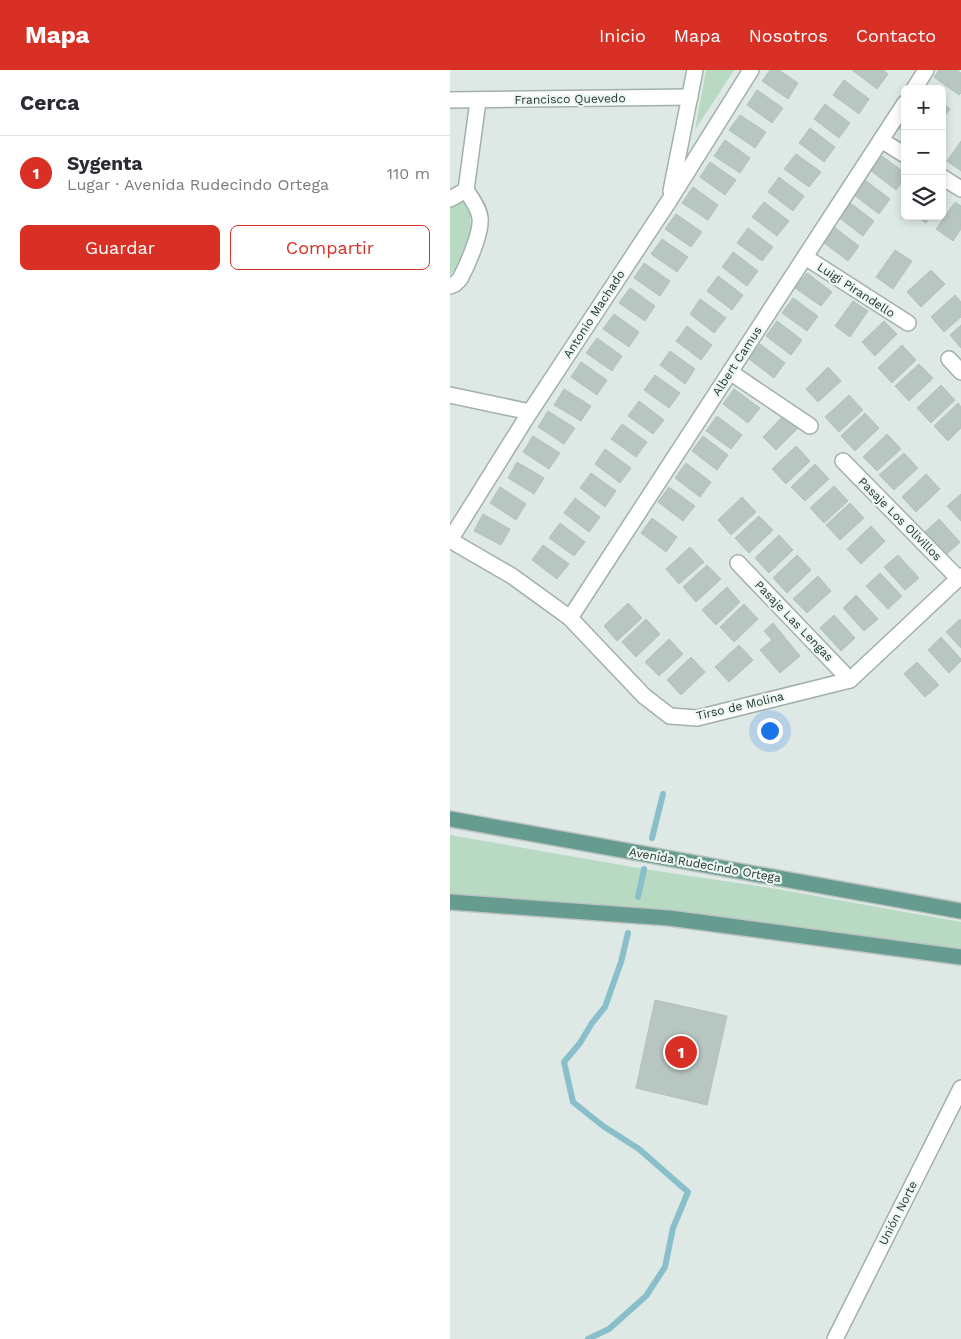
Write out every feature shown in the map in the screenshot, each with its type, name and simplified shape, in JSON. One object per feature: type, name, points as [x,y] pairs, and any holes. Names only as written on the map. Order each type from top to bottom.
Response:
[{"type":"main road","name":"Avenida Rudecindo Ortega","points":[[450,819],[961,911]]},
{"type":"main road","points":[[450,902],[668,918],[961,957]]},
{"type":"street","name":"Antonio Machado","points":[[450,540],[530,412],[669,201],[695,70]]},
{"type":"street","points":[[669,201],[751,70]]},
{"type":"street","points":[[917,85],[926,70]]},
{"type":"street","name":"Francisco Quevedo","points":[[450,100],[690,97]]},
{"type":"street","points":[[450,286],[460,279],[479,231],[480,218],[466,190],[478,101]]},
{"type":"street","name":"Albert Camus","points":[[570,618],[901,109]]},
{"type":"street","points":[[881,140],[901,152]]},
{"type":"street","points":[[946,180],[961,189]]},
{"type":"street","points":[[450,199],[466,190]]},
{"type":"street","name":"Luigi Pirandello","points":[[805,257],[908,323]]},
{"type":"street","points":[[948,359],[961,372]]},
{"type":"street","points":[[730,372],[810,426]]},
{"type":"street","points":[[450,396],[530,412]]},
{"type":"street","name":"Pasaje Los Olivillos","points":[[842,461],[960,577]]},
{"type":"street","name":"Tirso de Molina","points":[[450,540],[512,576],[570,618],[644,696],[670,716],[697,718],[850,680],[960,577]]},
{"type":"street","name":"Pasaje Las Lengas","points":[[738,563],[850,680]]},
{"type":"street","name":"Unión Norte","points":[[835,1339],[961,1088]]},
{"type":"green space","points":[[706,70],[734,70],[695,130]]},
{"type":"green space","points":[[463,200],[470,211],[471,230],[457,268],[450,275],[450,208]]},
{"type":"green space","points":[[450,835],[644,869],[771,888],[961,922],[961,949],[592,905],[450,894]]},
{"type":"building","points":[[770,70],[779,70],[798,83],[788,99],[762,81]]},
{"type":"building","points":[[852,70],[883,70],[888,74],[877,89]]},
{"type":"building","points":[[939,70],[957,70],[961,73],[961,93],[959,95],[934,77]]},
{"type":"building","points":[[844,80],[869,99],[859,114],[833,95]]},
{"type":"building","points":[[757,90],[783,108],[772,123],[747,105]]},
{"type":"building","points":[[825,104],[850,123],[839,138],[814,119]]},
{"type":"building","points":[[946,106],[950,109],[946,114]]},
{"type":"building","points":[[740,115],[766,132],[755,148],[729,130]]},
{"type":"building","points":[[810,128],[835,147],[824,162],[799,143]]},
{"type":"building","points":[[725,140],[750,158],[740,173],[714,156]]},
{"type":"building","points":[[961,141],[961,171],[947,161]]},
{"type":"building","points":[[796,154],[821,172],[809,187],[784,169]]},
{"type":"building","points":[[882,156],[901,170],[901,183],[896,190],[871,171]]},
{"type":"building","points":[[710,162],[736,180],[725,195],[700,177]]},
{"type":"building","points":[[779,177],[804,196],[793,211],[768,192]]},
{"type":"building","points":[[865,180],[890,199],[879,214],[854,195]]},
{"type":"building","points":[[693,187],[718,205],[708,220],[682,203]]},
{"type":"building","points":[[764,202],[789,221],[777,236],[752,217]]},
{"type":"building","points":[[849,202],[874,221],[863,236],[838,217]]},
{"type":"building","points":[[955,202],[961,206],[961,229],[953,241],[936,229],[942,220],[946,220],[946,215]]},
{"type":"building","points":[[676,214],[702,232],[691,247],[665,229]]},
{"type":"building","points":[[834,227],[859,246],[848,261],[823,242]]},
{"type":"building","points":[[748,228],[773,247],[762,261],[737,243]]},
{"type":"building","points":[[662,239],[688,257],[677,272],[651,254]]},
{"type":"building","points":[[895,250],[912,261],[893,289],[876,277]]},
{"type":"building","points":[[733,252],[758,271],[747,286],[722,267]]},
{"type":"building","points":[[644,263],[670,281],[660,296],[634,278]]},
{"type":"building","points":[[931,270],[945,284],[921,307],[907,292]]},
{"type":"building","points":[[807,273],[832,292],[821,306],[795,288]]},
{"type":"building","points":[[718,276],[743,295],[732,310],[707,291]]},
{"type":"building","points":[[630,288],[655,306],[645,321],[619,303]]},
{"type":"building","points":[[955,295],[961,302],[961,317],[944,332],[931,317]]},
{"type":"building","points":[[793,298],[818,316],[807,331],[782,313]]},
{"type":"building","points":[[700,299],[726,318],[714,333],[690,314]]},
{"type":"building","points":[[853,301],[868,311],[850,337],[835,326]]},
{"type":"building","points":[[614,314],[639,332],[629,347],[603,329]]},
{"type":"building","points":[[777,321],[802,340],[791,355],[766,336]]},
{"type":"building","points":[[884,321],[897,334],[875,356],[862,342]]},
{"type":"building","points":[[961,325],[961,348],[950,335]]},
{"type":"building","points":[[687,326],[712,345],[701,360],[676,341]]},
{"type":"building","points":[[597,338],[622,356],[612,371],[586,353]]},
{"type":"building","points":[[760,344],[785,363],[774,378],[749,359]]},
{"type":"building","points":[[902,345],[916,360],[892,383],[878,368]]},
{"type":"building","points":[[670,351],[695,369],[685,384],[660,365]]},
{"type":"building","points":[[581,362],[607,380],[597,395],[571,377]]},
{"type":"building","points":[[919,364],[933,378],[909,401],[895,386]]},
{"type":"building","points":[[828,367],[841,381],[818,402],[806,389]]},
{"type":"building","points":[[655,375],[680,393],[669,408],[644,390]]},
{"type":"building","points":[[941,385],[955,400],[931,423],[917,408]]},
{"type":"building","points":[[564,389],[591,406],[581,421],[554,405]]},
{"type":"building","points":[[734,389],[760,408],[748,423],[723,404]]},
{"type":"building","points":[[849,395],[863,410],[839,432],[825,417]]},
{"type":"building","points":[[639,401],[664,420],[653,434],[628,416]]},
{"type":"building","points":[[958,403],[961,407],[961,428],[948,441],[934,426]]},
{"type":"building","points":[[548,411],[575,428],[564,444],[538,427]]},
{"type":"building","points":[[865,413],[879,428],[855,451],[841,436]]},
{"type":"building","points":[[785,414],[798,428],[776,450],[763,437]]},
{"type":"building","points":[[717,416],[742,435],[731,449],[706,431]]},
{"type":"building","points":[[622,424],[647,442],[636,457],[611,439]]},
{"type":"building","points":[[887,434],[901,449],[877,471],[863,457]]},
{"type":"building","points":[[533,436],[560,453],[549,469],[523,452]]},
{"type":"building","points":[[703,436],[728,455],[717,470],[692,451]]},
{"type":"building","points":[[796,446],[810,461],[786,484],[772,469]]},
{"type":"building","points":[[605,449],[631,468],[620,483],[595,464]]},
{"type":"building","points":[[904,453],[918,468],[894,490],[879,475]]},
{"type":"building","points":[[517,462],[544,478],[534,494],[508,478]]},
{"type":"building","points":[[686,463],[711,482],[700,497],[675,478]]},
{"type":"building","points":[[815,464],[829,479],[805,501],[791,487]]},
{"type":"building","points":[[591,473],[616,491],[605,507],[580,488]]},
{"type":"building","points":[[926,474],[940,489],[916,512],[902,497]]},
{"type":"building","points":[[834,486],[848,501],[824,523],[810,508]]},
{"type":"building","points":[[500,487],[526,504],[516,520],[490,503]]},
{"type":"building","points":[[669,487],[695,506],[683,521],[658,502]]},
{"type":"building","points":[[961,494],[961,521],[947,506]]},
{"type":"building","points":[[742,497],[756,512],[731,535],[718,520]]},
{"type":"building","points":[[575,498],[600,517],[589,532],[564,513]]},
{"type":"building","points":[[850,503],[864,518],[840,540],[826,525]]},
{"type":"building","points":[[483,514],[510,529],[501,545],[474,531]]},
{"type":"building","points":[[759,516],[773,530],[749,553],[735,538]]},
{"type":"building","points":[[652,518],[677,537],[666,552],[641,533]]},
{"type":"building","points":[[939,519],[960,542],[946,555],[925,532]]},
{"type":"building","points":[[560,523],[585,542],[574,556],[549,538]]},
{"type":"building","points":[[871,526],[885,541],[861,564],[847,549]]},
{"type":"building","points":[[779,535],[793,550],[769,573],[755,558]]},
{"type":"building","points":[[543,545],[569,564],[557,579],[532,560]]},
{"type":"building","points":[[690,547],[704,562],[679,584],[666,569]]},
{"type":"building","points":[[797,555],[811,570],[787,593],[773,578]]},
{"type":"building","points":[[898,555],[919,578],[905,590],[884,567]]},
{"type":"building","points":[[707,565],[721,579],[696,602],[683,587]]},
{"type":"building","points":[[880,573],[902,596],[888,609],[866,586]]},
{"type":"building","points":[[818,576],[831,591],[807,613],[793,599]]},
{"type":"building","points":[[727,587],[740,602],[716,625],[702,610]]},
{"type":"building","points":[[856,595],[878,619],[864,631],[843,608]]},
{"type":"building","points":[[628,603],[642,618],[617,641],[604,626]]},
{"type":"building","points":[[744,604],[758,619],[734,642],[720,627]]},
{"type":"building","points":[[834,615],[855,638],[841,651],[820,628]]},
{"type":"building","points":[[646,619],[660,634],[636,657],[622,642]]},
{"type":"building","points":[[960,619],[961,621],[961,648],[946,632]]},
{"type":"building","points":[[773,623],[800,656],[780,673],[760,650],[772,640],[764,631]]},
{"type":"building","points":[[941,637],[961,659],[949,673],[928,650]]},
{"type":"building","points":[[669,639],[683,654],[659,676],[645,662]]},
{"type":"building","points":[[739,645],[753,660],[729,682],[715,667]]},
{"type":"building","points":[[691,657],[705,672],[681,695],[667,680]]},
{"type":"building","points":[[917,662],[939,685],[925,697],[904,674]]},
{"type":"building","points":[[655,1000],[727,1016],[707,1105],[636,1088]]},
{"type":"waterway","points":[[652,838],[663,794]]},
{"type":"waterway","points":[[638,897],[644,869]]},
{"type":"waterway","points":[[588,1339],[609,1329],[646,1296],[665,1267],[673,1228],[688,1192],[639,1149],[603,1126],[573,1102],[564,1062],[605,1007],[621,962],[628,933]]},
{"type":"place","name":"Sygenta","points":[[681,1052]]}]
